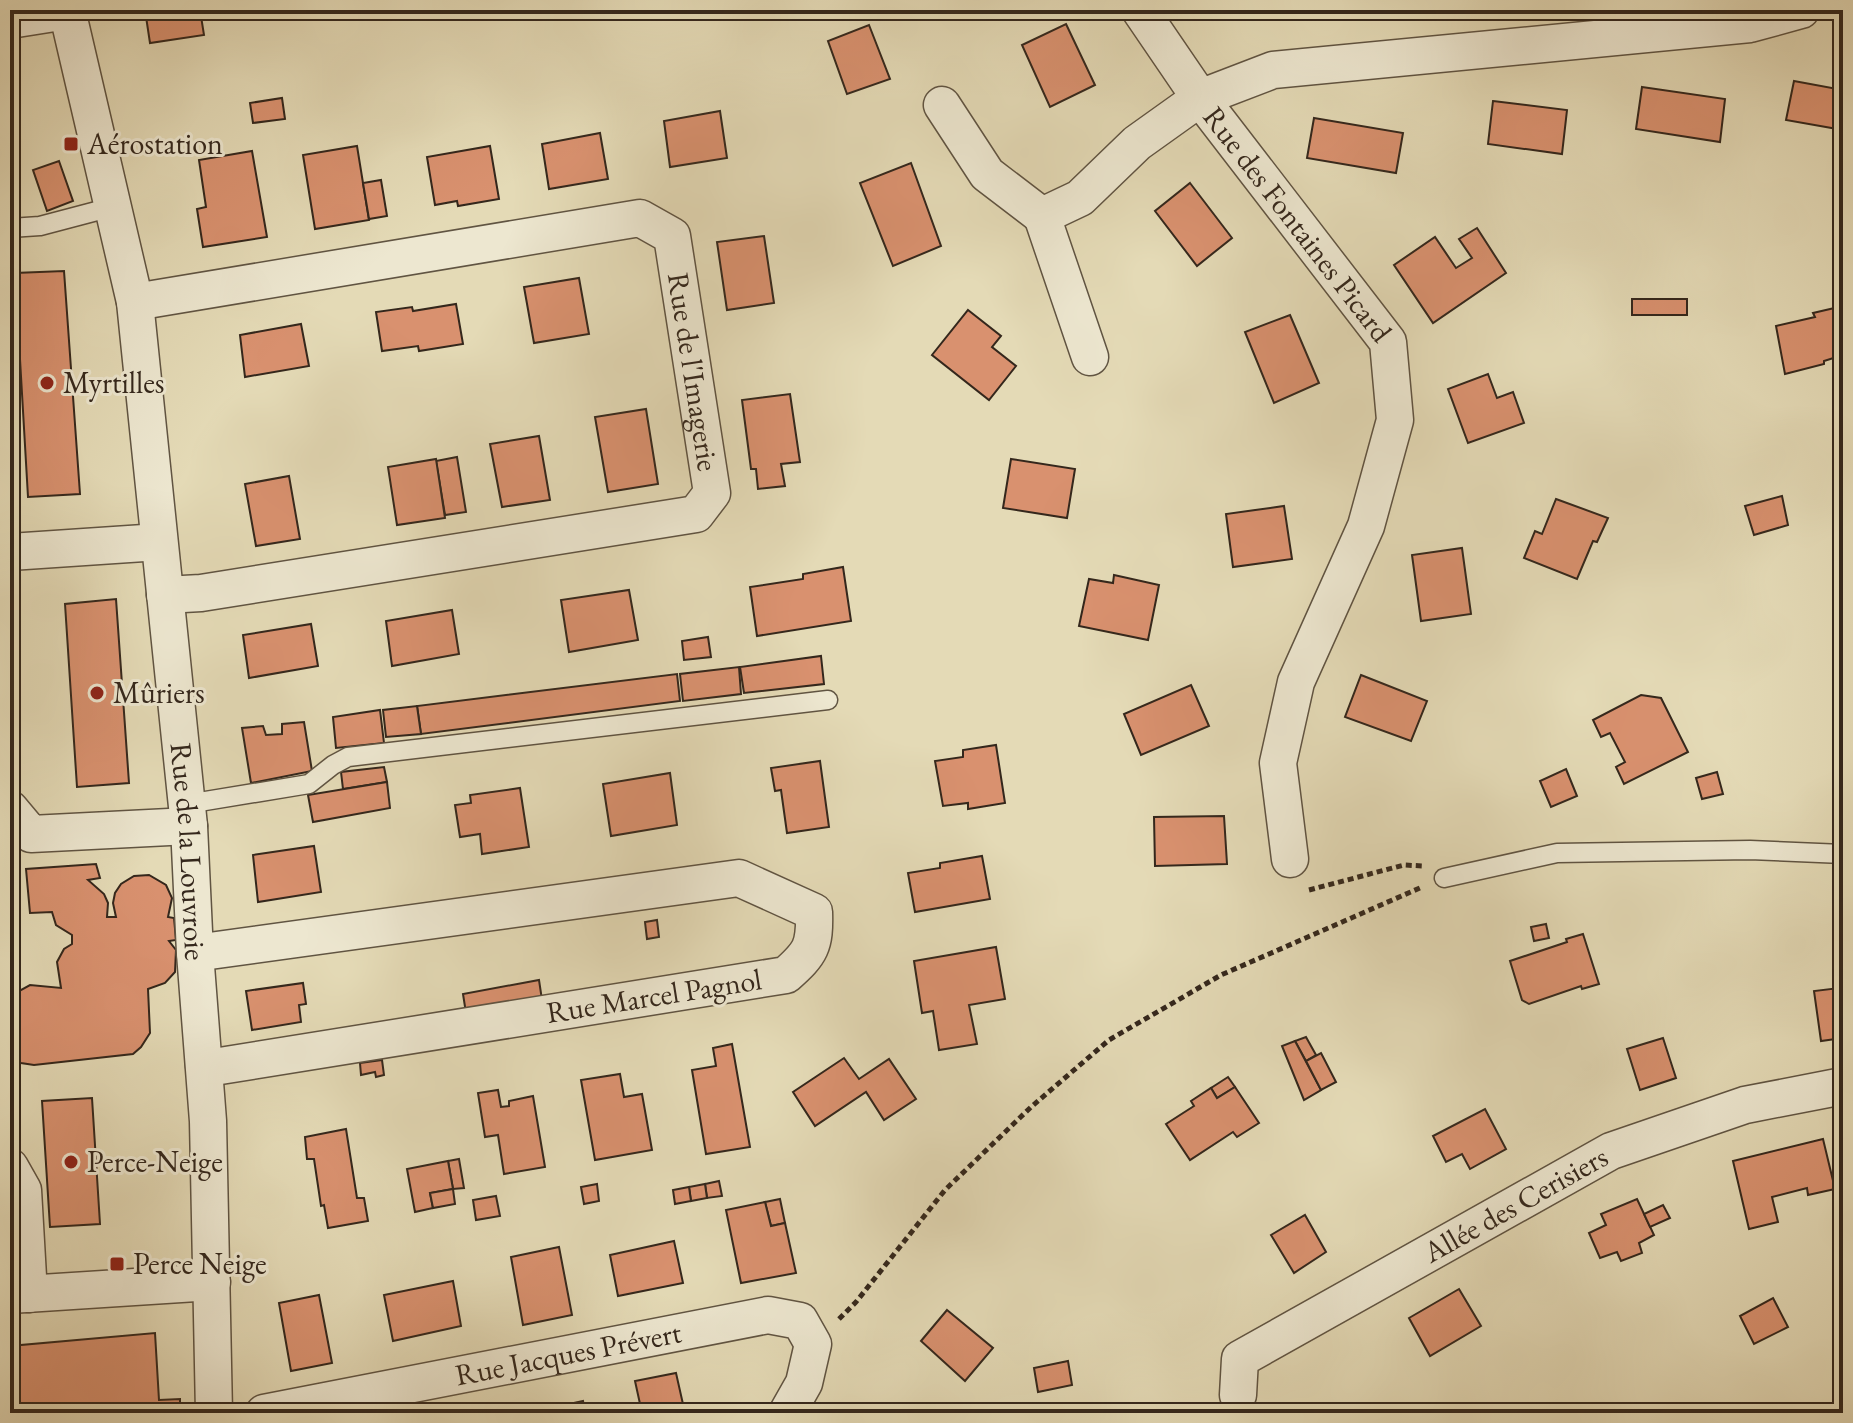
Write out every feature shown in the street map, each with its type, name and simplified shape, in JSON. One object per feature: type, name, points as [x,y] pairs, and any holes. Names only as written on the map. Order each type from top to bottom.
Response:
[{"type":"street","points":[[10,20],[67,10]]},
{"type":"street","name":"Rue de la Louvroie","points":[[67,10],[135,302],[188,815],[204,1065],[214,1413]]},
{"type":"street","name":"Rue des Fontaines Picard","points":[[1140,10],[1200,98],[1388,342],[1395,420],[1366,526],[1296,682],[1278,763],[1290,859]]},
{"type":"street","name":"Rue des Fontaines Picard","points":[[1042,216],[1080,198],[1137,143],[1200,98],[1273,70],[1750,24],[1801,10]]},
{"type":"street","points":[[942,105],[987,174],[1042,216],[1090,357]]},
{"type":"street","name":"Rue de l'Imagerie","points":[[135,302],[640,218],[672,236],[712,493],[696,514],[201,593],[165,595]]},
{"type":"street","points":[[10,552],[159,542]]},
{"type":"street","points":[[17,832],[188,815]]},
{"type":"street","name":"Rue Marcel Pagnol","points":[[195,953],[739,878],[814,912],[814,936],[806,957],[786,975],[220,1066],[204,1065]]},
{"type":"street","name":"Allée des Cerisiers","points":[[1238,1395],[1240,1359],[1611,1151],[1745,1105],[1843,1086]]},
{"type":"street","points":[[10,1167],[23,1190],[19,1295],[212,1282]]},
{"type":"street","name":"Rue Jacques Prévert","points":[[264,1413],[768,1315],[800,1321],[813,1344]]},
{"type":"street","points":[[787,1413],[804,1383],[813,1344]]},
{"type":"lane","points":[[10,228],[40,226],[112,207]]},
{"type":"lane","points":[[188,815],[309,784],[348,757],[828,700]]},
{"type":"lane","points":[[1440,880],[1557,853],[1750,850],[1843,854]]},
{"type":"path","points":[[813,1344],[856,1302],[945,1190],[1031,1107],[1109,1040],[1221,975],[1440,880],[1425,866],[1404,865],[1300,892],[1290,859]]},
{"type":"building","points":[[145,10],[200,10],[204,35],[150,43]]},
{"type":"building","points":[[1066,24],[1095,85],[1050,107],[1022,45]]},
{"type":"building","points":[[869,25],[890,79],[847,94],[828,41]]},
{"type":"building","points":[[1794,81],[1843,90],[1843,130],[1786,120]]},
{"type":"building","points":[[1642,87],[1725,99],[1720,142],[1636,129]]},
{"type":"building","points":[[282,98],[285,119],[253,123],[250,103]]},
{"type":"building","points":[[1493,101],[1567,110],[1562,154],[1488,144]]},
{"type":"building","points":[[720,111],[727,158],[670,167],[664,121]]},
{"type":"building","points":[[1314,118],[1403,133],[1396,173],[1307,158]]},
{"type":"building","points":[[600,133],[608,179],[549,189],[542,144]]},
{"type":"building","points":[[357,146],[369,220],[315,229],[303,155]]},
{"type":"building","points":[[490,146],[499,199],[458,206],[457,201],[435,205],[427,157]]},
{"type":"building","points":[[252,151],[267,237],[203,247],[197,209],[206,207],[199,160]]},
{"type":"building","points":[[59,161],[73,201],[47,211],[33,170]]},
{"type":"building","points":[[911,163],[941,246],[893,266],[860,183]]},
{"type":"building","points":[[381,180],[387,216],[369,219],[363,183]]},
{"type":"building","points":[[1190,183],[1232,238],[1197,266],[1155,211]]},
{"type":"building","points":[[1477,228],[1506,273],[1433,323],[1394,265],[1435,237],[1456,268],[1472,258],[1459,239]]},
{"type":"building","points":[[764,236],[774,303],[727,310],[717,242]]},
{"type":"building","name":"Myrtilles","points":[[64,271],[80,494],[28,497],[15,273]]},
{"type":"building","points":[[579,278],[589,334],[534,343],[524,287]]},
{"type":"building","points":[[1632,299],[1687,299],[1687,315],[1632,315]]},
{"type":"building","points":[[456,304],[463,344],[419,351],[418,346],[382,351],[376,312],[412,307],[413,311]]},
{"type":"building","points":[[1843,306],[1843,355],[1824,361],[1824,364],[1785,374],[1776,326],[1815,317],[1813,313]]},
{"type":"building","points":[[968,310],[1001,336],[992,347],[1016,366],[989,400],[932,355]]},
{"type":"building","points":[[1290,315],[1319,383],[1274,403],[1245,332]]},
{"type":"building","points":[[301,324],[309,366],[245,377],[240,335]]},
{"type":"building","points":[[1488,374],[1497,398],[1513,392],[1524,423],[1468,443],[1448,389]]},
{"type":"building","points":[[790,394],[800,462],[781,464],[785,486],[758,489],[756,469],[751,469],[742,400]]},
{"type":"building","points":[[646,409],[658,484],[608,492],[595,417]]},
{"type":"building","points":[[539,436],[550,500],[502,507],[490,444]]},
{"type":"building","points":[[457,457],[466,512],[445,515],[436,461]]},
{"type":"building","points":[[436,459],[445,518],[397,525],[388,467]]},
{"type":"building","points":[[1011,459],[1075,469],[1067,518],[1003,508]]},
{"type":"building","points":[[289,476],[300,539],[256,546],[245,484]]},
{"type":"building","points":[[1782,496],[1788,525],[1754,535],[1745,506]]},
{"type":"building","points":[[1556,499],[1608,518],[1597,542],[1593,541],[1577,579],[1524,558],[1535,531],[1542,534]]},
{"type":"building","points":[[1284,506],[1292,559],[1233,567],[1226,514]]},
{"type":"building","points":[[1462,548],[1471,614],[1421,621],[1412,555]]},
{"type":"building","points":[[843,567],[851,621],[757,636],[750,587],[803,579],[803,574]]},
{"type":"building","points":[[1114,575],[1159,585],[1148,640],[1079,626],[1089,579],[1113,583]]},
{"type":"building","points":[[629,590],[638,640],[569,652],[561,600]]},
{"type":"building","name":"Mûriers","points":[[116,599],[129,783],[77,787],[65,604]]},
{"type":"building","points":[[452,610],[459,654],[392,666],[386,621]]},
{"type":"building","points":[[311,624],[318,666],[249,678],[243,635]]},
{"type":"building","points":[[708,637],[711,657],[684,660],[682,641]]},
{"type":"building","points":[[821,656],[824,684],[744,693],[740,667]]},
{"type":"building","points":[[739,667],[741,694],[683,701],[680,674]]},
{"type":"building","points":[[677,674],[680,701],[421,734],[417,706]]},
{"type":"building","points":[[1361,675],[1427,701],[1411,741],[1345,717]]},
{"type":"building","points":[[1191,685],[1209,726],[1141,755],[1124,714]]},
{"type":"building","points":[[1641,695],[1661,698],[1688,752],[1624,784],[1616,767],[1625,762],[1610,733],[1601,737],[1593,720]]},
{"type":"building","points":[[417,706],[421,734],[386,737],[383,710]]},
{"type":"building","points":[[380,710],[384,743],[336,748],[333,717]]},
{"type":"building","points":[[304,722],[312,771],[251,783],[242,728],[263,726],[266,735],[282,734],[282,724]]},
{"type":"building","points":[[996,745],[1005,803],[968,809],[968,803],[943,806],[935,761],[963,757],[963,750]]},
{"type":"building","points":[[820,761],[829,827],[787,833],[781,790],[775,791],[771,768]]},
{"type":"building","points":[[384,767],[387,782],[343,789],[341,772]]},
{"type":"building","points":[[1566,769],[1577,796],[1551,807],[1540,781]]},
{"type":"building","points":[[1717,772],[1723,794],[1702,799],[1696,778]]},
{"type":"building","points":[[670,773],[677,825],[611,836],[603,784]]},
{"type":"building","points":[[387,782],[390,808],[313,822],[308,795]]},
{"type":"building","points":[[520,788],[529,847],[482,854],[480,834],[460,837],[455,805],[471,803],[470,795]]},
{"type":"building","points":[[1224,816],[1227,864],[1155,866],[1154,817]]},
{"type":"building","points":[[314,846],[321,892],[258,902],[253,855]]},
{"type":"building","points":[[982,856],[990,899],[915,912],[908,873],[940,868],[940,863]]},
{"type":"building","points":[[96,864],[100,878],[88,880],[104,894],[108,903],[107,917],[116,917],[113,903],[115,893],[121,884],[134,876],[149,875],[166,885],[172,898],[168,917],[174,918],[176,940],[169,941],[176,950],[175,972],[165,983],[148,989],[150,1033],[133,1054],[34,1065],[21,1063],[10,1055],[10,996],[30,985],[61,988],[57,962],[64,949],[72,944],[72,935],[56,925],[52,912],[30,913],[26,869]]},
{"type":"building","points":[[657,920],[659,937],[647,939],[645,922]]},
{"type":"building","points":[[1546,924],[1549,938],[1534,941],[1531,927]]},
{"type":"building","points":[[1583,934],[1599,984],[1582,989],[1581,986],[1529,1004],[1522,1000],[1510,961]]},
{"type":"building","points":[[996,947],[1005,999],[969,1005],[977,1044],[939,1050],[933,1011],[922,1013],[914,961]]},
{"type":"building","points":[[539,980],[542,1000],[466,1013],[463,994]]},
{"type":"building","points":[[303,983],[306,1004],[299,1005],[301,1022],[252,1030],[246,991]]},
{"type":"building","points":[[1839,988],[1840,995],[1843,995],[1843,1038],[1821,1041],[1814,991]]},
{"type":"building","points":[[1306,1037],[1316,1055],[1306,1061],[1295,1041]]},
{"type":"building","points":[[1663,1038],[1676,1078],[1640,1090],[1627,1049]]},
{"type":"building","points":[[1295,1041],[1321,1090],[1304,1100],[1282,1046]]},
{"type":"building","points":[[732,1044],[750,1147],[706,1154],[692,1070],[716,1066],[713,1048]]},
{"type":"building","points":[[1321,1053],[1336,1082],[1321,1090],[1306,1061]]},
{"type":"building","points":[[844,1058],[859,1079],[889,1059],[916,1099],[884,1120],[866,1092],[815,1126],[793,1092]]},
{"type":"building","points":[[382,1060],[384,1075],[376,1077],[375,1072],[361,1075],[360,1063]]},
{"type":"building","points":[[620,1074],[624,1097],[642,1094],[652,1150],[595,1160],[581,1080]]},
{"type":"building","points":[[1228,1077],[1235,1087],[1217,1098],[1211,1088]]},
{"type":"building","points":[[1235,1087],[1259,1123],[1237,1137],[1233,1132],[1190,1160],[1166,1124],[1194,1106],[1191,1101],[1211,1088],[1217,1098]]},
{"type":"building","points":[[498,1090],[501,1107],[509,1106],[509,1101],[533,1096],[545,1167],[504,1174],[498,1135],[485,1137],[478,1093]]},
{"type":"building","name":"Perce-Neige","points":[[92,1098],[100,1224],[50,1227],[42,1101]]},
{"type":"building","points":[[1485,1109],[1506,1149],[1470,1169],[1462,1154],[1446,1162],[1433,1136]]},
{"type":"building","points":[[346,1129],[357,1198],[364,1198],[368,1221],[328,1228],[324,1205],[321,1206],[314,1159],[307,1159],[305,1137]]},
{"type":"building","points":[[1823,1139],[1835,1189],[1808,1195],[1807,1188],[1772,1197],[1778,1222],[1749,1229],[1733,1161]]},
{"type":"building","points":[[459,1159],[464,1188],[453,1189],[448,1161]]},
{"type":"building","points":[[448,1161],[453,1189],[430,1193],[433,1208],[415,1212],[407,1169]]},
{"type":"building","points":[[719,1181],[722,1196],[707,1198],[705,1184]]},
{"type":"building","points":[[597,1184],[599,1201],[584,1204],[581,1187]]},
{"type":"building","points":[[705,1184],[707,1198],[691,1201],[689,1187]]},
{"type":"building","points":[[689,1187],[691,1201],[675,1204],[673,1190]]},
{"type":"building","points":[[453,1189],[455,1204],[433,1208],[430,1193]]},
{"type":"building","points":[[496,1196],[500,1216],[476,1220],[473,1200]]},
{"type":"building","points":[[780,1199],[785,1223],[771,1226],[765,1202]]},
{"type":"building","points":[[1637,1199],[1654,1235],[1639,1243],[1642,1253],[1621,1261],[1617,1252],[1600,1258],[1589,1233],[1606,1225],[1601,1214]]},
{"type":"building","points":[[765,1202],[771,1226],[785,1223],[796,1273],[741,1283],[726,1210]]},
{"type":"building","points":[[1663,1205],[1670,1218],[1650,1227],[1644,1214]]},
{"type":"building","points":[[1305,1215],[1326,1252],[1294,1273],[1271,1235]]},
{"type":"building","points":[[674,1241],[683,1283],[618,1296],[610,1255]]},
{"type":"building","points":[[559,1247],[572,1315],[523,1325],[511,1257]]},
{"type":"building","points":[[453,1281],[461,1326],[393,1341],[384,1295]]},
{"type":"building","points":[[1459,1289],[1481,1326],[1430,1356],[1409,1318]]},
{"type":"building","points":[[319,1295],[332,1363],[291,1371],[279,1303]]},
{"type":"building","points":[[1773,1298],[1788,1327],[1754,1344],[1740,1316]]},
{"type":"building","points":[[947,1310],[993,1348],[965,1381],[921,1341]]},
{"type":"building","points":[[155,1333],[159,1400],[180,1399],[180,1413],[94,1413],[94,1407],[10,1412],[10,1346]]},
{"type":"building","points":[[1068,1361],[1072,1385],[1038,1392],[1034,1368]]},
{"type":"building","points":[[676,1373],[685,1413],[642,1413],[635,1381]]},
{"type":"building","points":[[583,1401],[585,1413],[528,1413]]},
{"type":"place","name":"Aérostation","points":[[71,144]]},
{"type":"place","name":"Myrtilles","points":[[47,383]]},
{"type":"place","name":"Mûriers","points":[[97,693]]},
{"type":"place","name":"Perce-Neige","points":[[71,1162]]},
{"type":"place","name":"Perce Neige","points":[[117,1264]]}]
